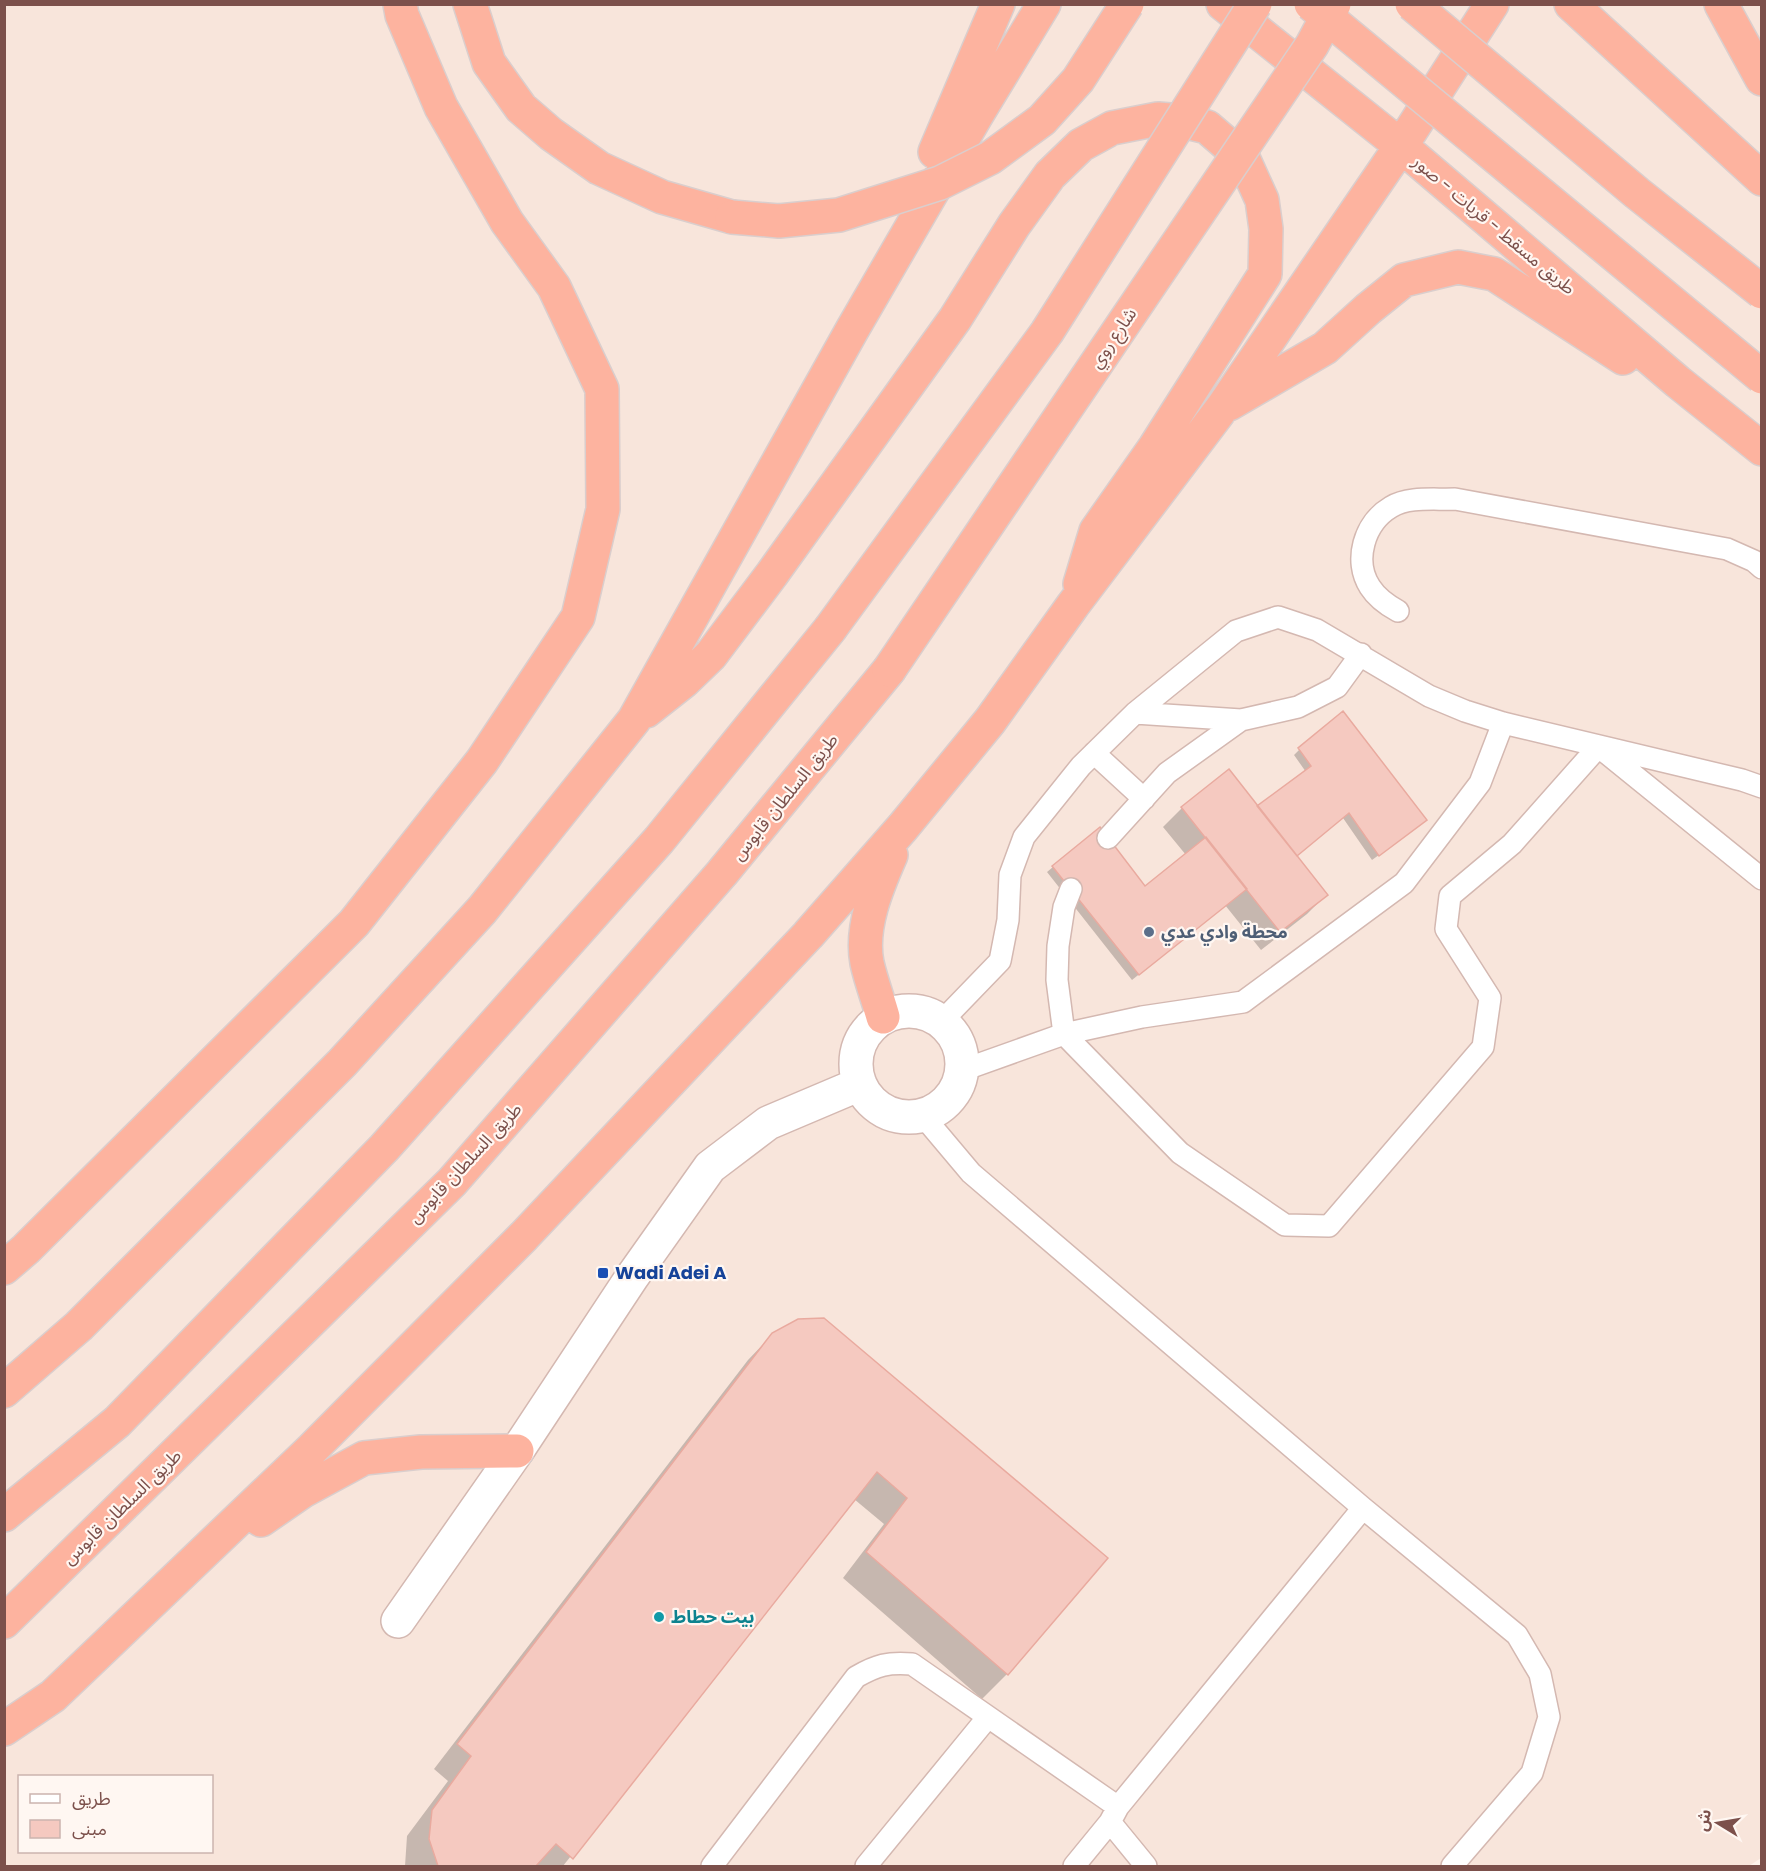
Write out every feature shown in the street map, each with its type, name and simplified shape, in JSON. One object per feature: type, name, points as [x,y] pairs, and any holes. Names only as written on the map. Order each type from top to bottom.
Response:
[{"type":"highway","points":[[4,1268],[26,1249],[354,923],[482,761],[578,617],[603,509],[602,389],[554,287],[507,222],[441,107],[402,15],[400,4]]},
{"type":"highway","points":[[470,4],[489,63],[521,108],[551,134],[599,168],[662,197],[732,216],[778,221],[839,216],[940,183],[990,158],[1041,120],[1078,80],[1127,4]]},
{"type":"highway","points":[[901,245],[940,140],[998,4]]},
{"type":"highway","points":[[4,1391],[79,1326],[342,1063],[482,910],[634,720],[901,245],[1044,4]]},
{"type":"highway","name":"طريق مسقط - قريات - صور","points":[[1223,4],[1401,146],[1678,382],[1761,449]]},
{"type":"highway","points":[[4,1515],[117,1422],[384,1148],[659,840],[830,629],[1047,332],[1255,4]]},
{"type":"highway","points":[[1311,4],[1761,377]]},
{"type":"highway","name":"شارع روي","points":[[889,670],[1305,55],[1334,4]]},
{"type":"highway","points":[[1412,4],[1628,186],[1761,292]]},
{"type":"highway","points":[[4,1729],[53,1696],[312,1449],[524,1236],[808,935],[903,827],[990,721],[1073,605],[1222,408],[1401,146],[1492,4]]},
{"type":"highway","points":[[1571,4],[1761,179]]},
{"type":"highway","points":[[1721,4],[1761,79]]},
{"type":"highway","points":[[634,720],[684,681],[711,655],[772,574],[948,328],[1014,225],[1050,175],[1081,145],[1112,128],[1158,119],[1182,120],[1207,127],[1243,158],[1262,200],[1266,229],[1265,274],[1155,447],[1096,531],[1073,605]]},
{"type":"highway","points":[[1222,408],[1325,348],[1404,280],[1458,267],[1494,274],[1628,361],[1678,382]]},
{"type":"highway","name":"طريق السلطان قابوس","points":[[4,1622],[452,1182],[722,873],[889,670]]},
{"type":"highway","points":[[883,1017],[867,962],[869,916],[875,891],[903,827]]},
{"type":"highway","points":[[190,1565],[303,1491],[364,1458],[421,1452],[517,1451]]},
{"type":"street","points":[[919,1011],[931,1014],[942,1021],[950,1029],[961,1048],[963,1070],[960,1083],[953,1094],[934,1111],[923,1116],[905,1118],[889,1114],[869,1099],[860,1084],[856,1070],[856,1054],[862,1040],[871,1027],[883,1017],[894,1012],[919,1011]]},
{"type":"street","points":[[398,1621],[517,1451],[632,1277],[710,1167],[768,1123],[860,1084]]},
{"type":"lane","points":[[1398,611],[1382,602],[1370,587],[1362,570],[1362,551],[1367,533],[1377,518],[1392,506],[1410,500],[1455,499],[1726,549],[1754,561],[1761,568]]},
{"type":"lane","points":[[942,1021],[1000,961],[1008,920],[1010,875],[1024,837],[1081,766],[1135,712],[1236,631],[1278,617],[1317,630],[1429,696],[1465,711],[1503,723],[1742,780],[1761,787]]},
{"type":"lane","points":[[1135,712],[1241,720],[1298,707],[1337,687],[1361,654]]},
{"type":"lane","points":[[1108,838],[1167,773],[1241,720]]},
{"type":"lane","points":[[963,1070],[1064,1034],[1142,1017],[1243,1002],[1404,883],[1480,783],[1503,723]]},
{"type":"lane","points":[[1599,746],[1761,879]]},
{"type":"lane","points":[[1071,889],[1064,907],[1058,946],[1057,980],[1064,1034],[1180,1153],[1285,1225],[1329,1226],[1483,1047],[1490,998],[1446,929],[1450,896],[1512,844],[1599,746]]},
{"type":"lane","points":[[1094,753],[1144,799]]},
{"type":"lane","points":[[923,1116],[971,1173],[1364,1508],[1517,1635],[1540,1674],[1549,1717],[1532,1773],[1452,1866]]},
{"type":"lane","points":[[1074,1866],[1364,1508]]},
{"type":"lane","points":[[712,1866],[856,1677],[873,1667],[892,1662],[912,1664],[988,1717],[1114,1814],[1146,1866]]},
{"type":"lane","points":[[866,1866],[988,1717]]},
{"type":"shaded area","points":[[5,5],[1761,5],[1761,1858],[1749,1866],[5,1866]]},
{"type":"building","points":[[1343,711],[1427,820],[1379,856],[1349,813],[1297,856],[1257,806],[1311,766],[1298,748]]},
{"type":"building","points":[[1229,769],[1328,895],[1280,932],[1181,807]]},
{"type":"building","name":"محطة وادي عدي","points":[[1100,827],[1145,886],[1206,837],[1247,889],[1139,975],[1052,866]]},
{"type":"building","name":"بيت حطاط","points":[[824,1318],[1108,1558],[1008,1675],[866,1552],[907,1498],[877,1472],[573,1859],[556,1844],[536,1866],[438,1866],[429,1839],[432,1810],[471,1756],[457,1744],[772,1333],[798,1319]]},
{"type":"place","name":"محطة وادي عدي","points":[[1149,932]]},
{"type":"place","name":"Wadi Adei A","points":[[603,1273]]},
{"type":"place","name":"بيت حطاط","points":[[659,1617]]}]
